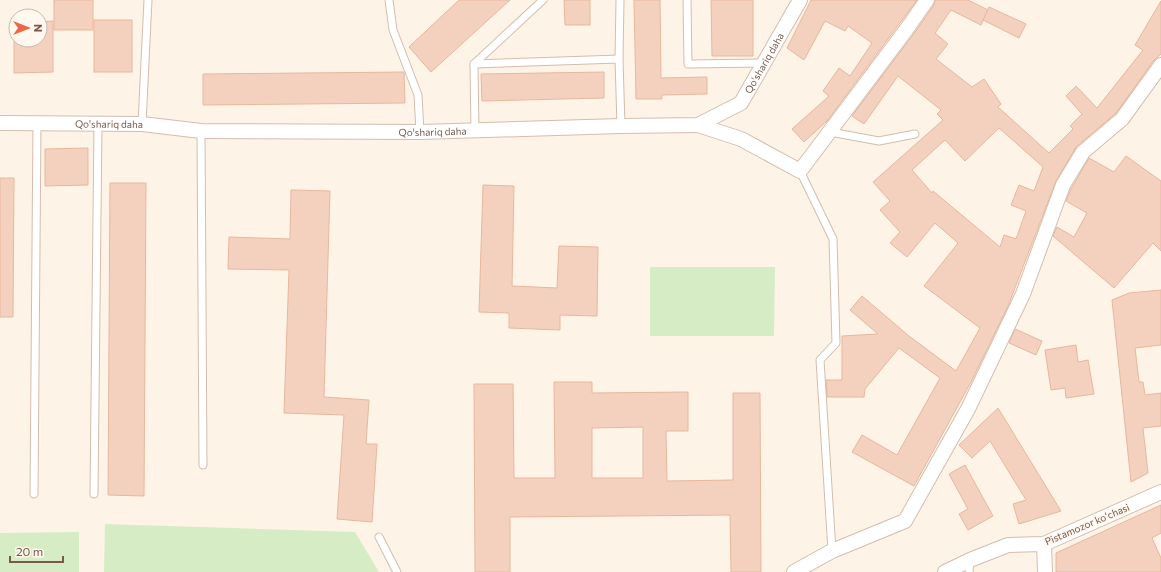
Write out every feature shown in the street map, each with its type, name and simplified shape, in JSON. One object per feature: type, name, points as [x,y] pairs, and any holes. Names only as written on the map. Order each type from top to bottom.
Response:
[{"type":"street","name":"Qo'shariq daha","points":[[0,123],[142,124],[201,131],[420,132],[698,125],[741,103],[766,63],[800,0]]},
{"type":"street","points":[[698,125],[741,139],[800,171],[927,0]]},
{"type":"street","points":[[794,572],[832,551],[905,521],[968,409],[1023,294],[1062,185],[1083,152],[1122,119],[1161,65]]},
{"type":"street","name":"Pistamozor koʻchasi","points":[[945,572],[970,566],[1008,545],[1044,544],[1161,492]]},
{"type":"street","points":[[1044,544],[1045,572]]},
{"type":"lane","points":[[142,124],[148,0]]},
{"type":"lane","points":[[389,0],[393,30],[418,95],[420,132]]},
{"type":"lane","points":[[475,131],[474,64],[543,0]]},
{"type":"lane","points":[[620,0],[619,59],[621,126]]},
{"type":"lane","points":[[687,0],[688,64],[766,63]]},
{"type":"lane","points":[[474,64],[619,59]]},
{"type":"lane","points":[[34,494],[37,123]]},
{"type":"lane","points":[[94,494],[98,123]]},
{"type":"lane","points":[[201,131],[203,465]]},
{"type":"lane","points":[[830,132],[879,141],[915,134]]},
{"type":"lane","points":[[800,171],[834,239],[836,343],[820,360],[832,551]]},
{"type":"lane","points":[[379,537],[397,572]]},
{"type":"green space","points":[[650,267],[775,267],[774,336],[650,336]]},
{"type":"green space","points":[[105,524],[355,532],[379,572],[104,572]]},
{"type":"green space","points":[[79,532],[79,572],[0,572],[0,533]]},
{"type":"building","points":[[54,0],[93,0],[93,30],[54,30]]},
{"type":"building","points":[[459,0],[510,0],[431,72],[409,47]]},
{"type":"building","points":[[564,0],[590,0],[590,25],[565,25]]},
{"type":"building","points":[[634,0],[660,0],[661,78],[707,77],[707,94],[662,95],[662,99],[636,99]]},
{"type":"building","points":[[711,0],[753,0],[753,56],[712,56]]},
{"type":"building","points":[[811,0],[917,0],[827,121],[804,142],[792,129],[829,96],[823,91],[839,68],[850,76],[872,43],[848,26],[845,31],[825,21],[804,60],[787,48]]},
{"type":"building","points":[[935,0],[968,0],[988,10],[981,25],[951,10],[935,33],[948,44],[936,59],[972,87],[984,79],[1001,104],[998,107],[1049,153],[1073,129],[1070,126],[1082,114],[1066,96],[1076,86],[1097,108],[1143,50],[1135,45],[1161,1],[1161,54],[1154,60],[1116,113],[1076,147],[1056,181],[1008,306],[971,382],[914,486],[852,452],[862,435],[897,455],[940,378],[899,348],[865,389],[864,397],[827,397],[826,380],[842,380],[842,336],[878,334],[850,310],[862,296],[909,336],[956,371],[980,328],[924,286],[958,243],[935,223],[907,257],[890,243],[900,232],[880,210],[890,201],[873,182],[943,120],[937,114],[941,110],[898,76],[864,124],[852,116],[934,5]],"holes":[[[999,128],[1043,167],[1034,191],[1019,185],[1011,205],[1026,211],[1016,239],[1004,235],[1000,247],[933,191],[932,193],[912,170],[945,140],[965,161]]]},
{"type":"building","points":[[989,7],[1026,24],[1019,38],[983,20]]},
{"type":"building","points":[[94,20],[132,20],[132,72],[94,72]]},
{"type":"building","points":[[48,21],[53,21],[53,72],[14,73],[14,48],[48,48]]},
{"type":"building","points":[[404,72],[405,103],[203,105],[203,74]]},
{"type":"building","points":[[604,72],[604,98],[482,101],[481,74]]},
{"type":"building","points":[[88,148],[88,185],[45,186],[45,149]]},
{"type":"building","points":[[1126,156],[1161,181],[1161,251],[1153,243],[1114,288],[1053,236],[1057,227],[1074,237],[1087,213],[1066,201],[1071,189],[1089,158],[1114,172]]},
{"type":"building","points":[[0,178],[14,178],[13,317],[0,317]]},
{"type":"building","points":[[110,183],[146,183],[144,496],[108,495]]},
{"type":"building","points":[[483,185],[514,186],[512,286],[557,288],[559,246],[598,247],[597,316],[560,315],[560,330],[509,328],[509,313],[479,312]]},
{"type":"building","points":[[291,190],[330,191],[324,397],[369,400],[366,444],[377,444],[372,522],[337,519],[344,415],[284,413],[289,270],[228,269],[229,237],[290,239]]},
{"type":"building","points":[[1161,290],[1161,345],[1135,348],[1139,382],[1143,382],[1145,395],[1161,393],[1161,426],[1143,428],[1148,473],[1131,482],[1112,300],[1129,293]]},
{"type":"building","points":[[1015,329],[1042,341],[1036,355],[1009,343]]},
{"type":"building","points":[[1076,345],[1078,362],[1088,360],[1094,394],[1066,398],[1065,388],[1051,390],[1045,350]]},
{"type":"building","points":[[554,382],[592,382],[592,393],[688,392],[688,431],[666,431],[667,481],[733,480],[733,393],[760,393],[761,572],[731,572],[730,515],[510,517],[510,572],[475,572],[474,384],[513,384],[514,478],[555,478]],"holes":[[[643,427],[643,478],[592,478],[592,428]]]},
{"type":"building","points":[[998,408],[1061,511],[1019,524],[1013,504],[1026,500],[990,441],[972,458],[959,445]]},
{"type":"building","points":[[965,465],[993,516],[968,530],[959,514],[968,509],[949,474]]},
{"type":"building","points":[[1161,505],[1161,533],[1152,538],[1161,558],[1161,572],[1056,572],[1056,553]]}]
